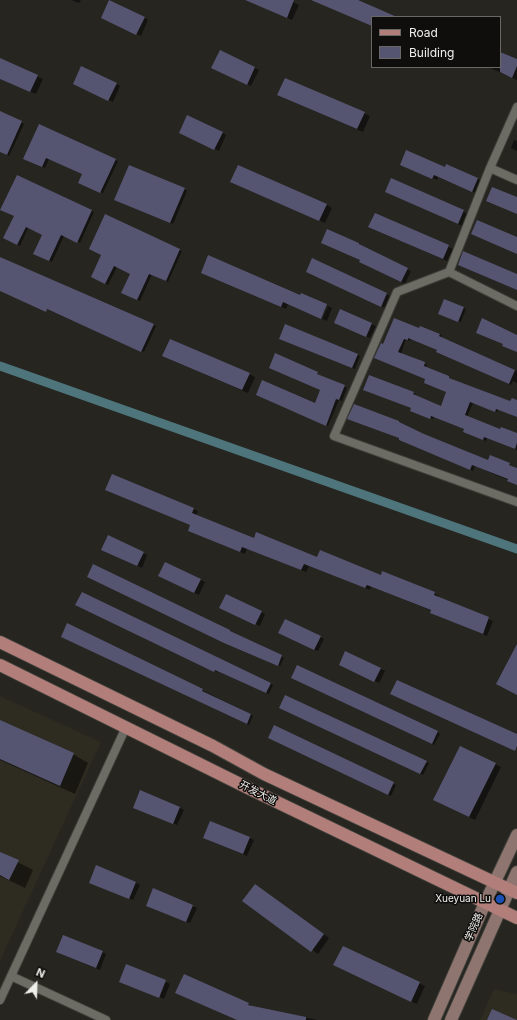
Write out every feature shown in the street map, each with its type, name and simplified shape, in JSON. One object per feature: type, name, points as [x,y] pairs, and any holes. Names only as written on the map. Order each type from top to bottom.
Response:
[{"type":"main road","name":"开发大道","points":[[0,642],[213,746],[264,774],[513,891]]},
{"type":"main road","name":"开发大道","points":[[0,665],[517,918]]},
{"type":"main road","name":"学院路","points":[[434,1020],[494,883],[517,836]]},
{"type":"main road","name":"学院路","points":[[451,1020],[499,910],[513,891],[517,872]]},
{"type":"street","points":[[517,107],[490,168],[449,272],[397,292],[334,436],[517,502]]},
{"type":"street","points":[[490,168],[517,180]]},
{"type":"street","points":[[449,272],[517,306]]},
{"type":"street","points":[[0,1000],[126,727]]},
{"type":"street","points":[[11,976],[106,1020]]},
{"type":"shaded area","points":[[0,696],[101,742],[0,961]]},
{"type":"shaded area","points":[[494,989],[517,994],[517,1020],[480,1020]]},
{"type":"building","points":[[109,0],[145,17],[136,35],[101,18]]},
{"type":"building","points":[[245,0],[294,0],[287,18]]},
{"type":"building","points":[[311,0],[358,0],[395,16],[371,16],[371,26]]},
{"type":"building","points":[[220,50],[255,67],[247,85],[211,68]]},
{"type":"building","points":[[501,52],[517,59],[517,66],[512,78],[500,72]]},
{"type":"building","points":[[0,58],[38,75],[30,92],[0,79]]},
{"type":"building","points":[[81,66],[117,83],[108,101],[73,84]]},
{"type":"building","points":[[285,78],[365,112],[357,129],[277,95]]},
{"type":"building","points":[[0,111],[22,121],[7,155],[0,152]]},
{"type":"building","points":[[187,115],[223,132],[214,150],[179,133]]},
{"type":"building","points":[[39,124],[116,159],[100,193],[78,183],[82,174],[46,158],[42,167],[23,159]]},
{"type":"building","points":[[406,150],[445,167],[446,164],[478,178],[472,192],[434,175],[432,179],[400,165]]},
{"type":"building","points":[[129,165],[185,188],[170,223],[114,200]]},
{"type":"building","points":[[238,165],[327,204],[319,221],[230,182]]},
{"type":"building","points":[[17,175],[92,210],[77,243],[61,235],[49,261],[33,254],[42,235],[26,227],[17,245],[3,238],[14,216],[0,210]]},
{"type":"building","points":[[391,178],[464,210],[458,224],[385,192]]},
{"type":"building","points":[[492,187],[517,197],[517,214],[486,201]]},
{"type":"building","points":[[375,213],[449,245],[443,259],[368,227]]},
{"type":"building","points":[[105,214],[180,249],[166,281],[149,274],[137,300],[121,293],[130,274],[114,266],[105,284],[91,277],[101,255],[89,249]]},
{"type":"building","points":[[477,220],[517,237],[517,254],[471,234]]},
{"type":"building","points":[[327,229],[359,243],[408,268],[401,282],[359,262],[360,260],[321,243]]},
{"type":"building","points":[[463,251],[517,274],[517,290],[458,265]]},
{"type":"building","points":[[208,255],[300,295],[301,293],[327,304],[321,319],[283,302],[281,307],[201,273]]},
{"type":"building","points":[[0,257],[154,324],[141,352],[47,309],[46,312],[0,291]]},
{"type":"building","points":[[312,258],[387,293],[381,307],[306,272]]},
{"type":"building","points":[[444,299],[464,307],[458,322],[438,314]]},
{"type":"building","points":[[340,309],[372,323],[366,337],[334,323]]},
{"type":"building","points":[[394,318],[419,328],[420,326],[440,334],[439,336],[515,370],[509,384],[408,338],[408,340],[404,339],[398,352],[425,362],[424,366],[449,376],[449,378],[510,401],[512,398],[517,400],[517,417],[496,409],[495,412],[470,402],[465,415],[500,429],[501,427],[517,433],[517,443],[515,449],[484,437],[483,440],[463,432],[464,429],[431,416],[430,419],[410,411],[411,408],[363,390],[369,375],[414,392],[413,394],[441,406],[446,392],[424,383],[425,379],[374,358],[381,343],[383,344]]},
{"type":"building","points":[[482,318],[517,335],[517,352],[502,346],[503,344],[476,333]]},
{"type":"building","points":[[285,324],[358,354],[352,368],[279,339]]},
{"type":"building","points":[[170,339],[250,373],[242,390],[162,356]]},
{"type":"building","points":[[275,353],[318,372],[317,374],[345,385],[339,400],[336,399],[326,426],[256,395],[262,380],[315,403],[320,390],[269,368]]},
{"type":"building","points":[[354,404],[399,421],[424,434],[488,460],[490,455],[510,463],[509,465],[517,468],[517,485],[507,481],[508,479],[472,465],[470,470],[399,440],[399,438],[347,419]]},
{"type":"building","points":[[112,474],[194,508],[192,513],[254,538],[256,532],[317,557],[320,550],[381,575],[382,571],[435,592],[434,595],[489,617],[483,634],[430,613],[431,610],[367,585],[365,588],[304,564],[301,570],[242,547],[240,552],[188,531],[190,525],[105,490]]},
{"type":"building","points":[[108,535],[144,552],[137,566],[101,550]]},
{"type":"building","points":[[165,562],[201,579],[194,593],[158,576]]},
{"type":"building","points":[[93,564],[282,655],[278,666],[224,643],[87,577]]},
{"type":"building","points":[[82,592],[271,683],[266,693],[215,670],[214,672],[75,605]]},
{"type":"building","points":[[226,594],[262,611],[255,625],[219,608]]},
{"type":"building","points":[[285,619],[321,636],[314,650],[278,633]]},
{"type":"building","points":[[67,623],[251,714],[247,724],[61,637]]},
{"type":"building","points":[[517,644],[517,695],[496,684]]},
{"type":"building","points":[[345,651],[381,668],[374,682],[339,665]]},
{"type":"building","points":[[297,665],[438,731],[432,744],[291,678]]},
{"type":"building","points":[[397,680],[517,734],[517,746],[515,751],[390,694]]},
{"type":"building","points":[[285,695],[427,761],[420,774],[279,708]]},
{"type":"building","points":[[0,720],[74,753],[60,786],[0,759]]},
{"type":"building","points":[[274,725],[394,782],[388,795],[268,738]]},
{"type":"building","points":[[460,746],[496,763],[469,817],[433,800]]},
{"type":"building","points":[[140,790],[180,807],[173,824],[133,808]]},
{"type":"building","points":[[210,821],[250,837],[243,854],[203,838]]},
{"type":"building","points":[[0,852],[19,860],[9,880],[0,875]]},
{"type":"building","points":[[96,865],[136,882],[129,899],[89,883]]},
{"type":"building","points":[[255,884],[324,934],[311,952],[242,901]]},
{"type":"building","points":[[153,888],[193,905],[186,922],[146,906]]},
{"type":"building","points":[[63,935],[103,951],[96,968],[56,952]]},
{"type":"building","points":[[343,946],[420,982],[411,1002],[333,965]]},
{"type":"building","points":[[126,964],[166,980],[159,998],[119,982]]},
{"type":"building","points":[[184,974],[249,1003],[248,1005],[306,1017],[306,1020],[237,1020],[175,993]]},
{"type":"building","points":[[492,1009],[517,1020],[487,1020]]},
{"type":"waterway","points":[[0,366],[517,549]]},
{"type":"place","name":"Xueyuan Lu","points":[[500,899]]}]
